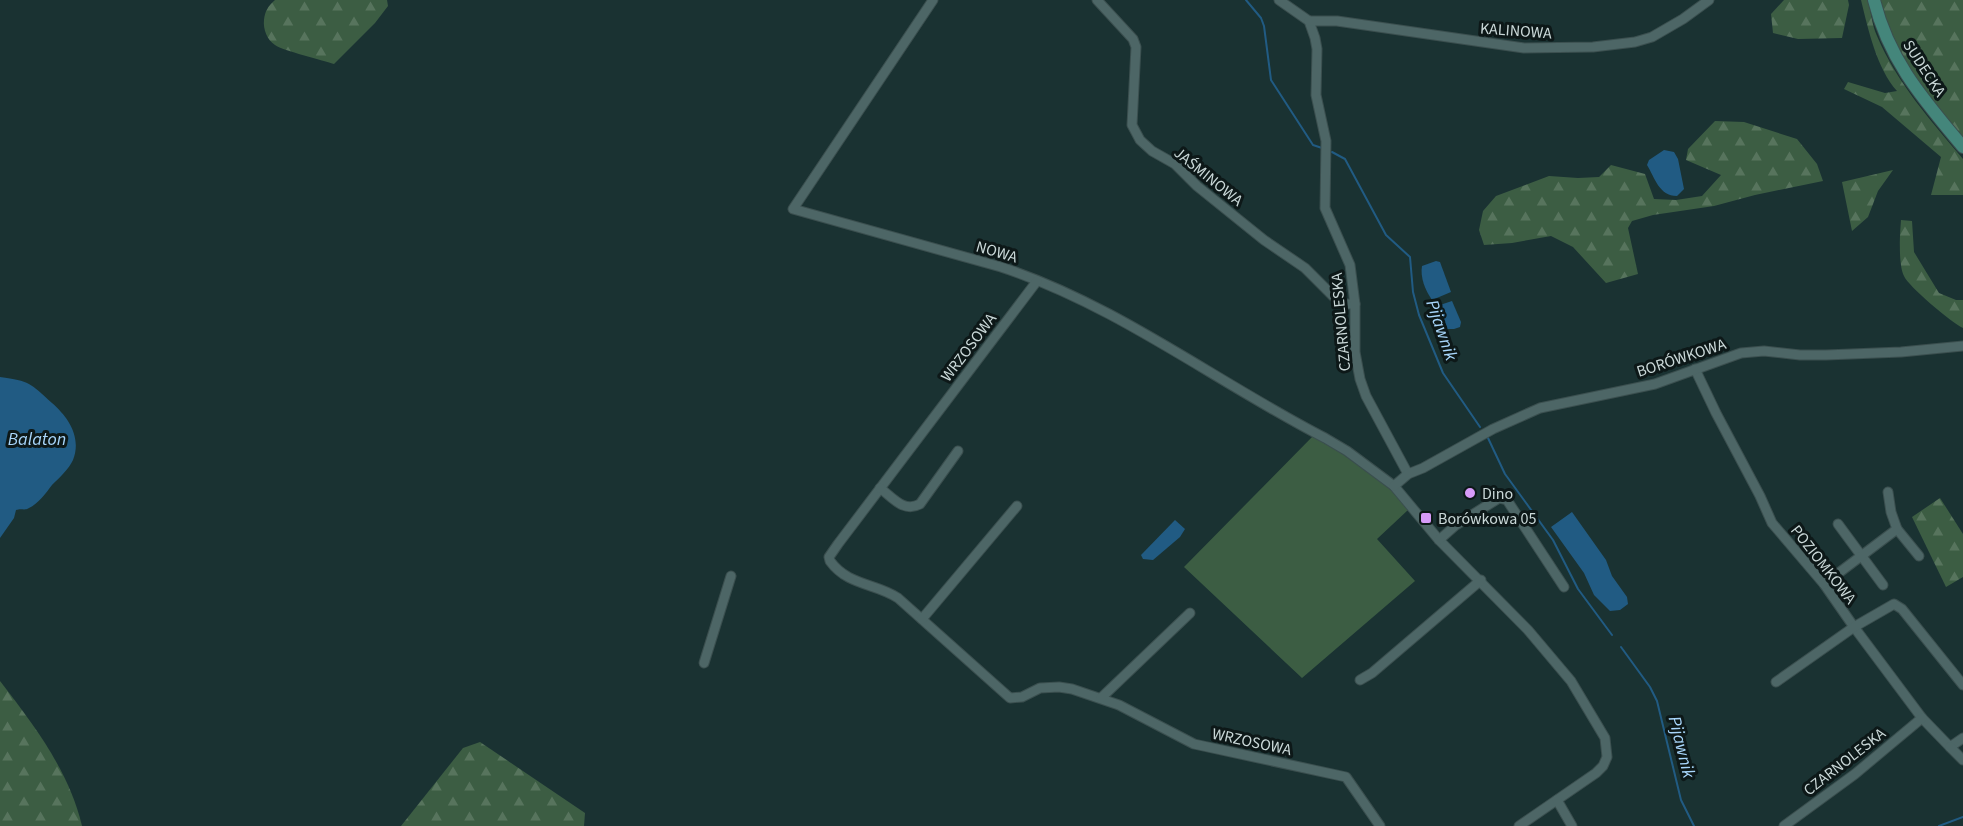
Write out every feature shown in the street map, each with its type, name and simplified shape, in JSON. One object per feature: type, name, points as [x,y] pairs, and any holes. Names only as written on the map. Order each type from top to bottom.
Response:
[{"type":"main road","name":"SUDECKA","points":[[1874,0],[1882,28],[1896,59],[1914,88],[1963,147]]},
{"type":"street","name":"NOWA","points":[[933,0],[793,209],[1001,267],[1110,314],[1325,438],[1394,486]]},
{"type":"street","name":"JAŚMINOWA","points":[[1097,0],[1133,39],[1136,47],[1132,125],[1140,140],[1152,151],[1175,164],[1197,186],[1264,240],[1305,268],[1334,297],[1344,304],[1355,304]]},
{"type":"street","points":[[1279,0],[1309,21]]},
{"type":"street","name":"KALINOWA","points":[[1309,21],[1337,21],[1524,48],[1593,47],[1635,42],[1652,37],[1709,0]]},
{"type":"street","name":"CZARNOLESKA","points":[[1309,21],[1317,49],[1316,95],[1326,141],[1324,208],[1350,265],[1355,304],[1354,352],[1366,396],[1408,474]]},
{"type":"street","name":"WRZOSOWA","points":[[1037,281],[838,544],[829,557],[830,561],[852,580],[890,593],[1010,698],[1022,697],[1040,688],[1059,687],[1101,698],[1139,714],[1194,744],[1347,777],[1380,826]]},
{"type":"street","name":"BORÓWKOWA","points":[[1394,486],[1408,474],[1493,429],[1540,408],[1655,384],[1728,357],[1755,351],[1826,355],[1901,352],[1963,346]]},
{"type":"street","name":"POZIOMKOWA","points":[[1695,369],[1772,523],[1824,584],[1922,718],[1963,760]]},
{"type":"street","points":[[880,488],[906,507],[912,508],[920,504],[958,451]]},
{"type":"street","points":[[1394,486],[1439,540],[1528,630],[1571,681],[1605,738],[1607,757],[1603,766],[1519,826]]},
{"type":"street","points":[[1888,492],[1891,512],[1897,529],[1919,556]]},
{"type":"street","points":[[1439,540],[1456,525],[1499,498],[1507,500],[1564,587]]},
{"type":"street","points":[[922,619],[1017,506]]},
{"type":"street","points":[[1838,524],[1883,585]]},
{"type":"street","points":[[1824,584],[1897,529]]},
{"type":"street","points":[[704,663],[731,576]]},
{"type":"street","points":[[1360,680],[1372,673],[1481,580]]},
{"type":"street","points":[[1776,682],[1854,627],[1894,604],[1902,609],[1963,685]]},
{"type":"street","points":[[1101,698],[1190,613]]},
{"type":"street","name":"CZARNOLESKA","points":[[1784,826],[1855,774],[1922,718]]},
{"type":"street","points":[[1950,747],[1963,738]]},
{"type":"street","points":[[1557,800],[1572,826]]},
{"type":"green space","points":[[275,0],[387,0],[388,6],[375,23],[334,64],[286,50],[270,40],[265,31],[264,20],[267,9]]},
{"type":"green space","points":[[1784,0],[1848,0],[1842,38],[1798,39],[1773,33],[1771,14]]},
{"type":"green space","points":[[1861,0],[1868,0],[1875,32],[1894,70],[1915,101],[1963,159],[1963,195],[1931,195],[1941,157],[1882,107],[1844,89],[1848,82],[1885,93],[1897,91],[1879,60]]},
{"type":"green space","points":[[1874,0],[1963,0],[1963,137],[1920,90]]},
{"type":"green space","points":[[1715,121],[1744,122],[1797,139],[1817,164],[1823,181],[1714,206],[1653,215],[1632,221],[1628,228],[1638,274],[1606,283],[1573,247],[1551,236],[1484,245],[1479,230],[1483,211],[1496,196],[1549,176],[1599,177],[1611,165],[1645,174],[1654,199],[1676,200],[1702,196],[1721,175],[1686,160],[1688,149]]},
{"type":"green space","points":[[1893,170],[1878,191],[1868,217],[1852,231],[1842,182]]},
{"type":"green space","points":[[1901,220],[1912,221],[1914,252],[1939,293],[1956,300],[1963,300],[1963,328],[1931,304],[1913,288],[1904,276],[1900,256]]},
{"type":"green space","points":[[1313,436],[1390,488],[1408,510],[1377,539],[1415,581],[1302,678],[1184,567]]},
{"type":"green space","points":[[1940,498],[1963,534],[1963,577],[1946,587],[1912,517]]},
{"type":"green space","points":[[0,681],[49,749],[68,786],[82,826],[0,826]]},
{"type":"green space","points":[[480,742],[585,813],[584,826],[401,826],[463,748]]},
{"type":"water","points":[[1664,150],[1674,152],[1678,159],[1684,189],[1677,196],[1662,190],[1647,165],[1649,160]]},
{"type":"water","points":[[1436,261],[1440,262],[1451,292],[1432,300],[1424,283],[1422,266]]},
{"type":"water","points":[[1452,301],[1461,322],[1460,327],[1445,329],[1437,319],[1435,310],[1437,306]]},
{"type":"water","name":"Balaton","points":[[0,377],[24,382],[39,391],[68,421],[76,443],[73,460],[66,470],[36,504],[27,509],[16,510],[14,518],[0,538]]},
{"type":"water","points":[[1572,512],[1606,560],[1612,576],[1627,597],[1628,604],[1620,610],[1610,611],[1594,595],[1584,573],[1551,527]]},
{"type":"water","points":[[1175,520],[1185,529],[1180,537],[1153,560],[1143,559],[1141,555]]},
{"type":"waterway","name":"Pijawnik","points":[[1246,0],[1261,18],[1264,26],[1271,80],[1313,145],[1322,148]]},
{"type":"waterway","name":"Pijawnik","points":[[1332,152],[1345,159],[1386,235],[1410,257],[1413,292],[1419,315],[1443,373],[1480,427]]},
{"type":"waterway","name":"Pijawnik","points":[[1488,438],[1505,474],[1553,540],[1578,589],[1612,635]]},
{"type":"waterway","name":"Pijawnik","points":[[1621,647],[1650,687],[1657,701],[1681,800],[1694,826]]},
{"type":"waterway","points":[[1939,826],[1963,817]]},
{"type":"place","name":"Dino","points":[[1470,493]]},
{"type":"place","name":"Borówkowa 05","points":[[1426,518]]}]
